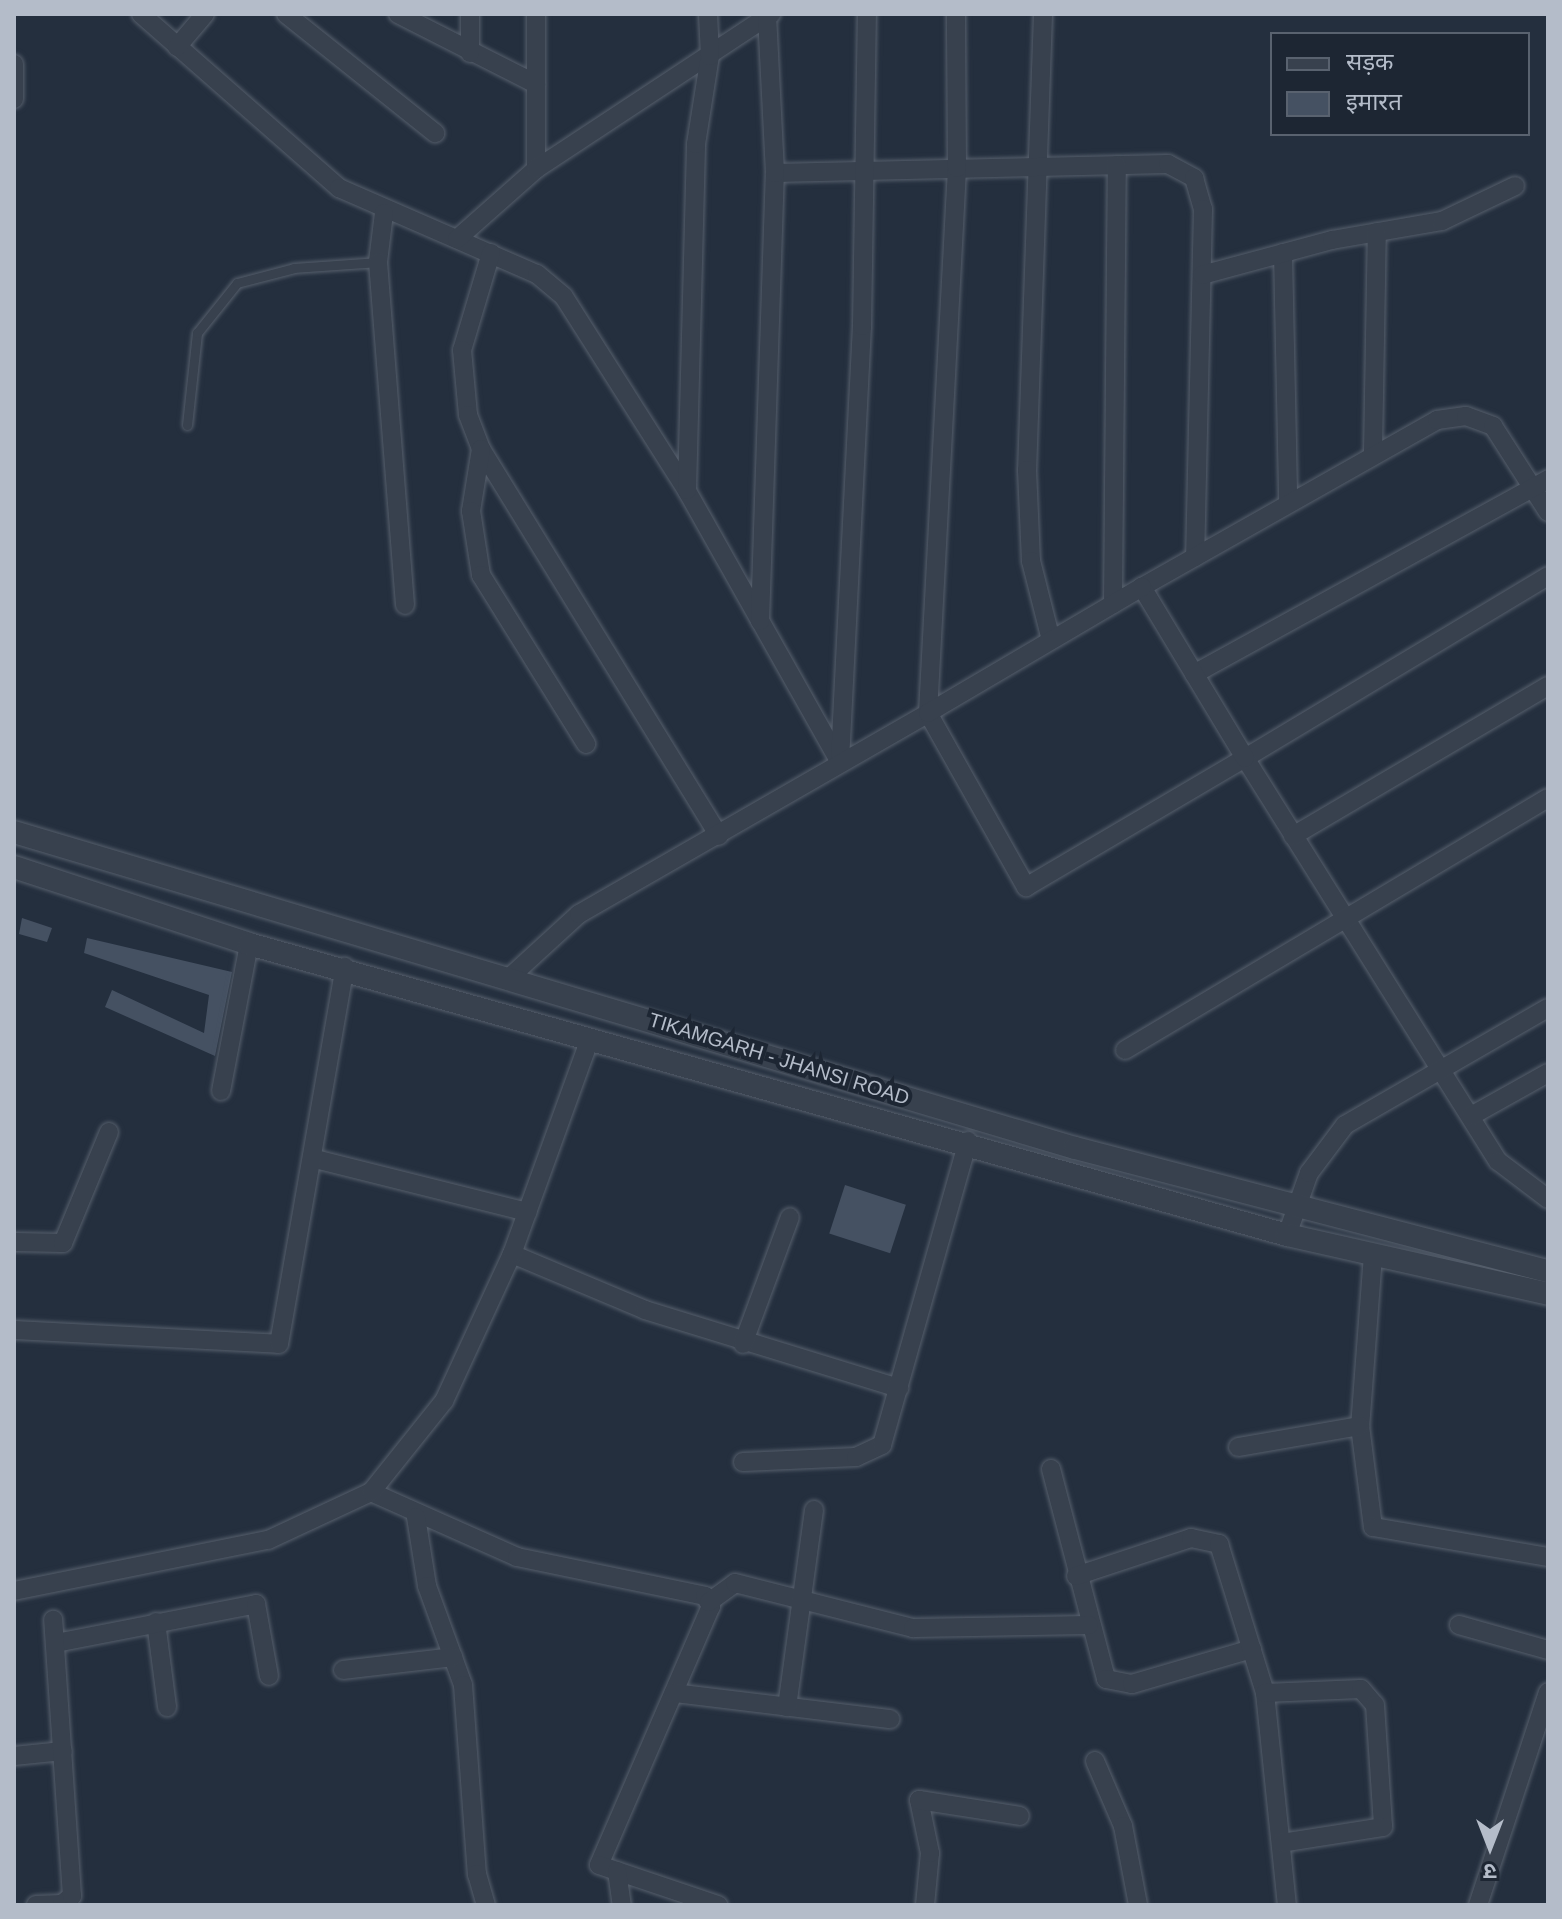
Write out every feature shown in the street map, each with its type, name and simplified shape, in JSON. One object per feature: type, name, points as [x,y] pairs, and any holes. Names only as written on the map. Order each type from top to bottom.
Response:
[{"type":"street","points":[[141,14],[339,188],[384,213],[491,253],[564,297],[687,491],[840,763]]},
{"type":"street","points":[[177,47],[205,14]]},
{"type":"street","points":[[286,14],[435,133]]},
{"type":"street","points":[[470,14],[470,53]]},
{"type":"street","points":[[536,14],[536,169]]},
{"type":"street","points":[[687,491],[696,144],[710,56],[708,14]]},
{"type":"street","points":[[840,763],[868,170],[867,14]]},
{"type":"street","points":[[956,14],[957,168],[928,713],[1026,887],[1548,576]]},
{"type":"street","points":[[1043,14],[1027,470],[1031,561],[1051,640]]},
{"type":"street","points":[[400,15],[536,84]]},
{"type":"street","points":[[457,239],[536,169],[769,16]]},
{"type":"street","points":[[760,621],[775,173],[769,16]]},
{"type":"street","points":[[14,64],[14,99]]},
{"type":"street","points":[[775,173],[1168,164],[1194,178],[1203,209],[1195,557]]},
{"type":"street","points":[[1113,604],[1117,165]]},
{"type":"street","points":[[1202,275],[1283,253],[1442,221],[1515,186]]},
{"type":"street","points":[[384,213],[378,262],[405,605]]},
{"type":"street","points":[[1373,452],[1377,232]]},
{"type":"street","points":[[491,253],[462,350],[468,415],[481,449],[719,836]]},
{"type":"street","points":[[1283,253],[1288,499]]},
{"type":"street","points":[[510,977],[579,914],[719,836],[1195,557],[1288,499],[1415,428],[1466,416],[1493,426],[1540,482],[1548,512]]},
{"type":"street","points":[[481,449],[471,511],[481,575],[586,744]]},
{"type":"street","points":[[1194,674],[1540,482]]},
{"type":"street","points":[[1142,587],[1293,836],[1498,1161],[1544,1190]]},
{"type":"street","points":[[1293,836],[1548,686]]},
{"type":"street","points":[[1125,1050],[1343,915],[1548,798]]},
{"type":"street","name":"TIKAMGARH - JHANSI ROAD","points":[[14,832],[1296,1209],[1548,1271]]},
{"type":"street","points":[[14,867],[249,944],[345,967],[590,1039],[968,1141],[1287,1235],[1548,1294]]},
{"type":"street","points":[[221,1091],[249,944]]},
{"type":"street","points":[[14,1330],[279,1344],[315,1159],[345,967]]},
{"type":"street","points":[[1287,1235],[1321,1149],[1345,1125],[1548,1008]]},
{"type":"street","points":[[681,1063],[691,1033]]},
{"type":"street","points":[[14,1591],[268,1540],[371,1492],[444,1401],[512,1254],[590,1039]]},
{"type":"street","points":[[1471,1116],[1548,1073]]},
{"type":"street","points":[[14,1242],[63,1243],[109,1132]]},
{"type":"street","points":[[743,1462],[877,1451],[899,1388],[968,1141]]},
{"type":"street","points":[[315,1159],[528,1212]]},
{"type":"street","points":[[743,1344],[790,1217]]},
{"type":"street","points":[[512,1254],[743,1344],[899,1388]]},
{"type":"street","points":[[1373,1255],[1360,1426],[1362,1481],[1377,1531],[1548,1557]]},
{"type":"street","points":[[1238,1447],[1360,1426]]},
{"type":"street","points":[[1051,1469],[1076,1576],[1106,1679],[1120,1685],[1252,1649]]},
{"type":"street","points":[[371,1492],[416,1517],[517,1557],[709,1602]]},
{"type":"street","points":[[787,1707],[814,1510]]},
{"type":"street","points":[[416,1517],[427,1586],[463,1685],[486,1905]]},
{"type":"street","points":[[1076,1576],[1212,1537],[1265,1693],[1287,1905]]},
{"type":"street","points":[[718,1905],[599,1865],[674,1693],[709,1602],[730,1583],[803,1597],[913,1628],[1089,1625]]},
{"type":"street","points":[[56,1643],[256,1604],[269,1676]]},
{"type":"street","points":[[36,1905],[62,1904],[72,1896],[53,1620]]},
{"type":"street","points":[[156,1622],[167,1707]]},
{"type":"street","points":[[1459,1625],[1548,1650]]},
{"type":"street","points":[[343,1670],[453,1657]]},
{"type":"street","points":[[1265,1693],[1361,1689],[1375,1705],[1383,1827],[1281,1843]]},
{"type":"street","points":[[1478,1905],[1544,1718],[1548,1692]]},
{"type":"street","points":[[674,1693],[890,1719]]},
{"type":"street","points":[[14,1756],[63,1751]]},
{"type":"street","points":[[1095,1761],[1123,1826],[1138,1905]]},
{"type":"street","points":[[925,1905],[930,1853],[919,1800],[1020,1816]]},
{"type":"street","points":[[617,1871],[622,1905]]},
{"type":"lane","points":[[187,425],[197,333],[237,283],[294,268],[378,262]]},
{"type":"building","points":[[22,918],[52,928],[47,942],[19,934]]},
{"type":"building","points":[[87,938],[232,972],[215,1056],[105,1007],[112,990],[204,1033],[209,995],[84,953]]},
{"type":"building","points":[[845,1185],[906,1205],[890,1253],[829,1234]]}]
